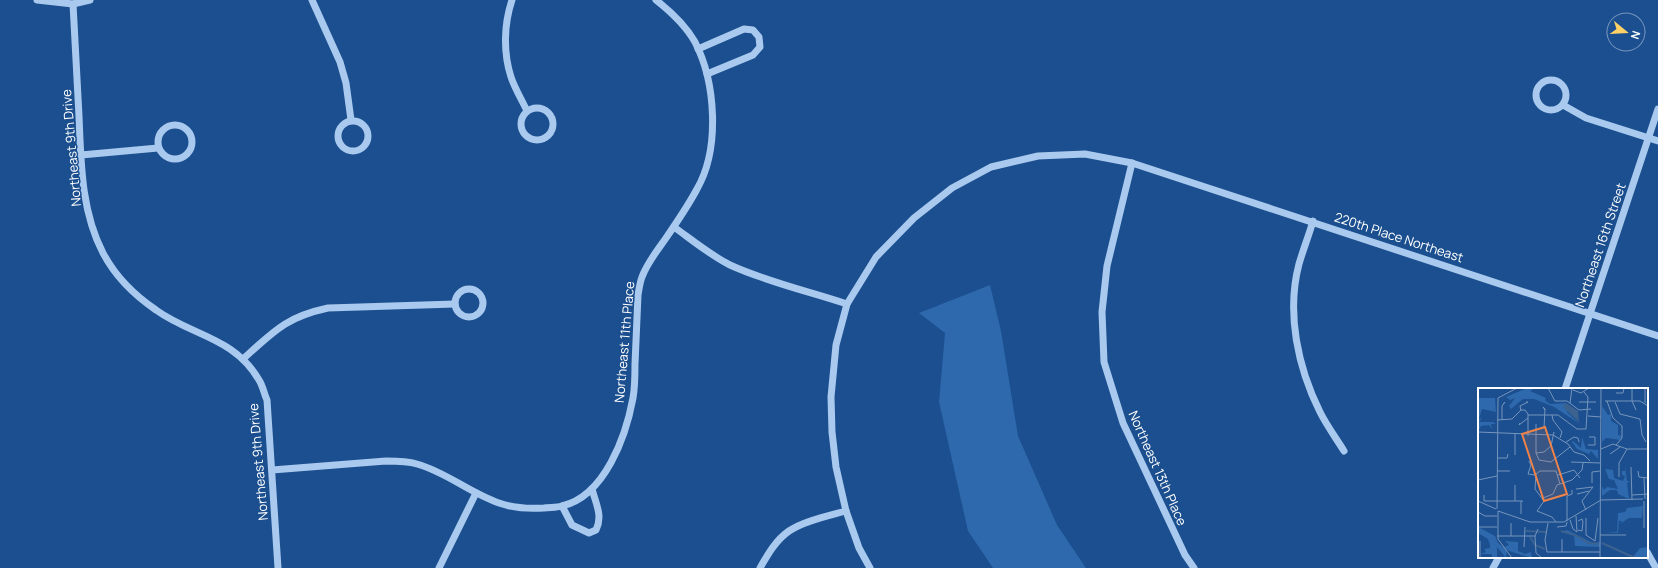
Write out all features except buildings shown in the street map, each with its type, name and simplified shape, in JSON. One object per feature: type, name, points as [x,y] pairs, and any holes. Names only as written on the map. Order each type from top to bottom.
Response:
[{"type":"street","points":[[38,0],[73,4],[90,0]]},
{"type":"street","points":[[312,0],[340,62],[346,83],[351,120]]},
{"type":"street","points":[[512,0],[507,15],[506,60],[511,78],[527,111]]},
{"type":"street","name":"Northeast 11th Place","points":[[272,470],[403,461],[417,464],[440,473],[476,493],[500,503],[522,508],[562,506],[578,500],[592,489],[603,476],[614,457],[628,422],[634,396],[638,295],[641,278],[648,264],[674,227],[698,188],[707,163],[712,135],[713,103],[704,63],[698,49],[686,29],[656,0]]},
{"type":"street","name":"Northeast 9th Drive","points":[[73,4],[81,155],[85,197],[91,223],[102,252],[116,274],[133,292],[156,311],[185,326],[214,338],[243,359],[260,381],[266,400],[278,568]]},
{"type":"street","points":[[698,49],[744,29],[753,30],[760,37],[760,47],[753,55],[706,74]]},
{"type":"street","points":[[1549,79],[1554,79],[1564,85],[1567,95],[1563,105],[1554,110],[1548,110],[1539,104],[1536,94],[1540,84],[1549,79]]},
{"type":"street","points":[[1563,105],[1586,118],[1658,141]]},
{"type":"street","points":[[532,108],[544,109],[552,117],[553,128],[547,137],[536,140],[526,136],[520,126],[523,115],[527,111],[532,108]]},
{"type":"street","name":"Northeast 16th Street","points":[[1565,388],[1658,109]]},
{"type":"street","points":[[351,120],[362,123],[368,131],[368,142],[365,146],[355,151],[350,151],[341,145],[338,135],[342,126],[351,120]]},
{"type":"street","points":[[172,125],[183,127],[191,136],[191,148],[183,157],[172,159],[161,153],[158,148],[158,136],[161,131],[172,125]]},
{"type":"street","points":[[81,155],[158,148]]},
{"type":"street","name":"220th Place Northeast","points":[[870,568],[859,548],[846,511],[835,460],[832,432],[831,397],[836,345],[847,304],[876,257],[914,218],[952,188],[991,167],[1038,156],[1085,154],[1132,163],[1313,221],[1658,336]]},
{"type":"street","name":"Northeast 13th Place","points":[[1132,163],[1107,266],[1102,312],[1104,362],[1123,423],[1185,555],[1194,568]]},
{"type":"street","points":[[1313,221],[1299,265],[1294,294],[1294,320],[1298,347],[1305,373],[1320,412],[1344,451]]},
{"type":"street","points":[[674,227],[708,252],[749,273],[847,304]]},
{"type":"street","points":[[243,359],[276,329],[291,320],[310,312],[328,308],[455,304]]},
{"type":"street","points":[[562,506],[572,525],[589,533],[596,530],[600,522],[600,513],[592,489]]},
{"type":"street","points":[[439,568],[476,493]]},
{"type":"street","points":[[760,568],[776,542],[789,531],[815,520],[846,511]]},
{"type":"street","points":[[1648,554],[1656,568]]},
{"type":"street","points":[[1493,568],[1498,558]]},
{"type":"shaded area","points":[[990,285],[1001,331],[1018,436],[1057,525],[1086,568],[993,568],[968,531],[939,402],[945,333],[919,313]]}]
